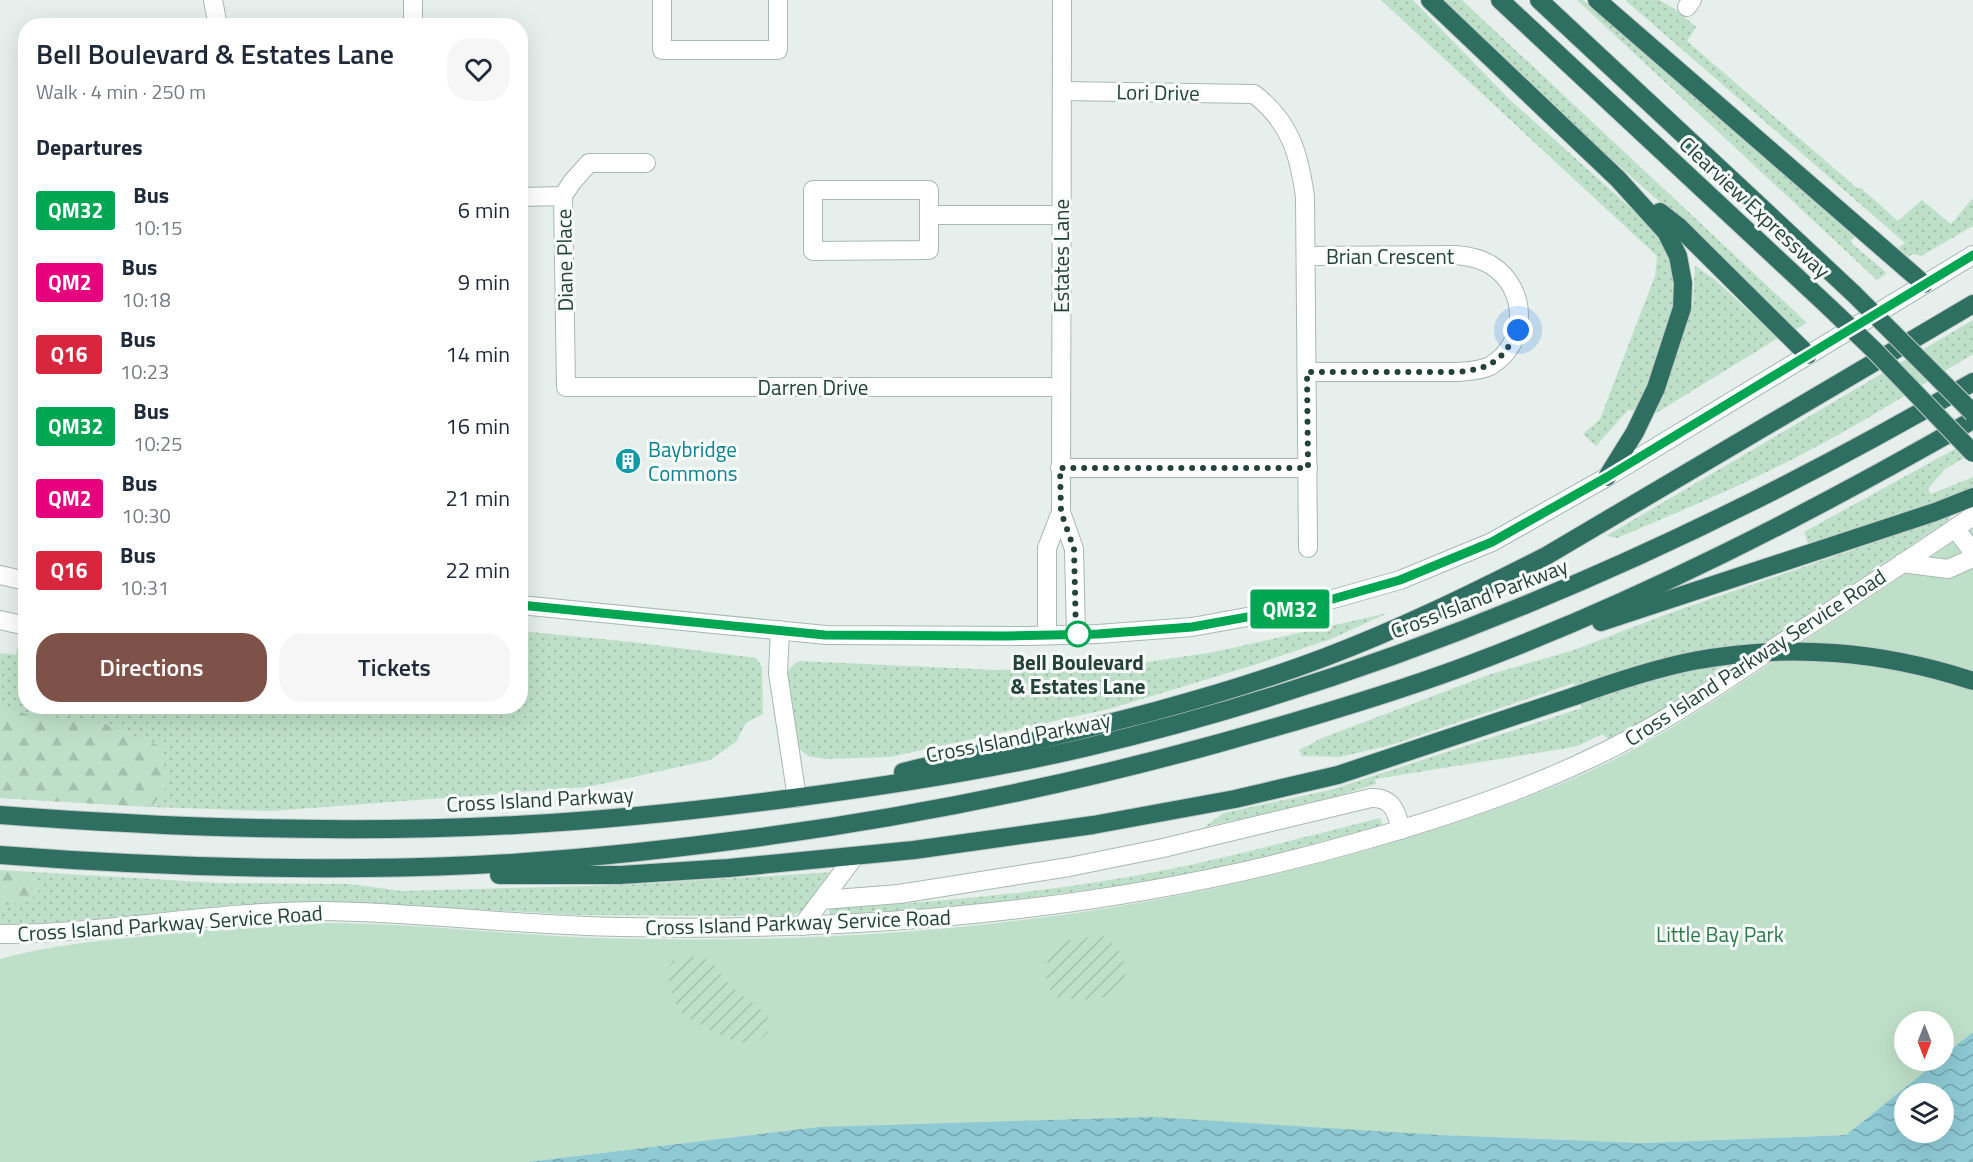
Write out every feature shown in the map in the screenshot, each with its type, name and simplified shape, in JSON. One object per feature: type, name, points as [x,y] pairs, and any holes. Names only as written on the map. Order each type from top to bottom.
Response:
[{"type":"highway","points":[[1430,0],[1618,179],[1666,232],[1678,256],[1683,283],[1682,308],[1656,388],[1635,432],[1607,477]]},
{"type":"highway","name":"Clearview Expressway","points":[[1500,0],[1876,352],[1973,453]]},
{"type":"highway","name":"Clearview Expressway","points":[[1539,0],[1854,294],[1973,413]]},
{"type":"highway","points":[[1597,0],[1924,284]]},
{"type":"highway","points":[[1618,179],[1678,226],[1808,355]]},
{"type":"highway","points":[[797,798],[1154,710],[1290,670],[1389,631],[1483,589],[1546,556],[1973,304]]},
{"type":"highway","name":"Cross Island Parkway","points":[[0,815],[230,827],[336,829],[514,825],[621,818],[797,798],[973,771],[1080,749],[1228,710],[1364,667],[1519,608],[1649,552],[1798,478],[1973,382]]},
{"type":"highway","points":[[1462,667],[1580,620],[1679,574],[1836,497],[1973,420]]},
{"type":"highway","points":[[333,868],[477,865],[585,857],[764,837],[907,815],[1048,787],[1179,754],[1326,713],[1926,515],[1973,497]]},
{"type":"highway","points":[[0,855],[154,863],[476,874],[620,875],[720,869],[914,850],[1070,829],[1287,789],[1338,775],[1674,665],[1726,656],[1773,652],[1820,652],[1868,656],[1919,666],[1973,681]]},
{"type":"street","points":[[213,0],[216,18]]},
{"type":"street","points":[[413,0],[413,18]]},
{"type":"street","points":[[662,0],[662,50],[778,50],[778,0]]},
{"type":"street","name":"Estates Lane","points":[[1062,0],[1060,468],[1061,512],[1074,549],[1076,634]]},
{"type":"street","name":"Lori Drive","points":[[1062,91],[1254,94],[1267,104],[1283,123],[1302,169],[1306,256]]},
{"type":"street","name":"Diane Place","points":[[566,387],[563,196],[589,163],[646,162]]},
{"type":"street","points":[[813,190],[929,190],[929,215],[929,250],[813,251],[813,190]]},
{"type":"street","points":[[528,196],[563,196]]},
{"type":"street","points":[[929,215],[1061,215]]},
{"type":"street","name":"Brian Crescent","points":[[1306,256],[1455,255],[1475,257],[1492,265],[1508,280],[1516,296],[1520,313],[1518,330],[1503,355],[1490,366],[1476,370],[1307,372]]},
{"type":"street","points":[[528,606],[825,635],[1076,634],[1192,627],[1308,606],[1400,580],[1492,542],[1607,477],[1973,255]]},
{"type":"street","points":[[1306,256],[1308,549]]},
{"type":"street","name":"Darren Drive","points":[[566,387],[1060,387]]},
{"type":"street","points":[[1060,468],[1308,468]]},
{"type":"street","name":"Estates Lane","points":[[1047,635],[1047,548],[1061,512]]},
{"type":"street","name":"Cross Island Parkway Service Road","points":[[0,934],[66,932],[242,915],[311,911],[387,913],[634,928],[802,926],[979,914],[1130,894],[1260,868],[1401,830],[1491,800],[1586,761],[1645,731],[1695,701],[1973,516]]},
{"type":"street","points":[[1902,563],[1948,568],[1971,562],[1955,528]]},
{"type":"street","points":[[0,575],[18,579]]},
{"type":"street","points":[[0,620],[18,624]]},
{"type":"street","points":[[780,630],[778,673],[797,798]]},
{"type":"street","points":[[822,900],[909,892],[1078,865],[1371,798],[1384,799],[1390,803],[1395,809],[1401,830]]},
{"type":"street","points":[[802,926],[855,856]]},
{"type":"street","points":[[0,947],[66,932]]},
{"type":"green space","points":[[1381,0],[1413,0],[1508,98],[1654,229],[1670,255],[1676,306],[1637,411],[1628,410],[1596,446],[1583,434],[1600,419],[1655,276],[1657,256]]},
{"type":"green space","points":[[1443,0],[1462,0],[1807,323],[1793,331],[1683,223],[1502,61]]},
{"type":"green space","points":[[1577,0],[1583,0],[1856,236],[1850,242],[1887,273],[1877,280]]},
{"type":"green space","points":[[1625,0],[1659,0],[1675,9],[1696,27],[1687,41],[1898,221],[1922,200],[1951,224],[1973,198],[1973,226],[1921,256],[1913,254],[1908,257],[1898,248],[1905,243]]},
{"type":"green space","points":[[1695,266],[1714,279],[1778,338],[1653,415],[1693,304]]},
{"type":"green space","points":[[1973,320],[1973,354],[1873,415],[1740,485],[1617,538],[1606,536]]},
{"type":"green space","points":[[1973,439],[1973,453],[1945,469],[1928,489],[1931,494],[1973,477],[1973,487],[1929,506],[1809,546],[1804,532]]},
{"type":"green space","points":[[1951,516],[1946,522],[1697,688],[1637,725],[1608,739],[1602,734],[1568,748],[1375,779],[1376,784],[1319,802],[1204,827],[1224,813],[1330,790],[1582,708],[1574,683],[1391,745],[1340,757],[1302,756],[1299,750],[1322,738],[1491,674],[1574,650],[1667,614]]},
{"type":"green space","name":"Little Bay Park","points":[[1973,528],[1973,1032],[1954,1047],[1954,1011],[1894,1011],[1894,1071],[1926,1071],[1911,1083],[1894,1083],[1894,1096],[1846,1135],[1644,1143],[1440,1135],[818,1127],[527,1162],[0,1162],[0,959],[37,950],[92,942],[236,927],[303,923],[393,925],[598,938],[795,938],[992,924],[1089,911],[1186,894],[1282,873],[1408,838],[1469,818],[1588,772],[1643,744],[1705,707]]},
{"type":"green space","points":[[1388,613],[1331,639],[1109,709],[890,757],[825,759],[808,756],[799,749],[794,733],[787,674],[799,661],[996,670],[1114,667],[1214,652]]},
{"type":"green space","points":[[528,632],[756,658],[762,667],[763,714],[746,723],[736,742],[710,760],[588,787],[272,811],[0,798],[0,653],[16,655],[17,648],[18,714],[528,714]]},
{"type":"green space","points":[[0,703],[18,711],[18,714],[103,723],[160,746],[168,785],[151,807],[0,798]]},
{"type":"green space","points":[[1380,818],[1383,826],[1200,873],[984,904],[831,916],[829,912],[830,908],[986,896],[1072,886],[1157,872]]},
{"type":"green space","points":[[0,870],[219,883],[349,884],[402,891],[623,885],[835,872],[808,909],[790,916],[576,915],[298,902],[0,927]]},
{"type":"green space","points":[[0,870],[27,872],[40,889],[30,901],[0,906]]},
{"type":"green space","points":[[1101,935],[1115,946],[1122,957],[1126,988],[1099,998],[1053,997],[1048,983],[1047,970],[1053,943]]},
{"type":"green space","points":[[692,957],[712,963],[733,988],[762,1011],[770,1024],[767,1034],[757,1040],[734,1041],[717,1034],[679,1010],[667,970],[673,961]]},
{"type":"water","points":[[1973,1032],[1973,1162],[527,1162],[818,1127],[1152,1117],[1440,1135],[1644,1143],[1846,1135],[1894,1096],[1894,1143],[1954,1143],[1954,1083],[1911,1083],[1926,1071],[1954,1071],[1954,1047]]},
{"type":"bus line","name":"QM32","points":[[528,606],[825,635],[1005,636],[1098,634],[1192,627],[1308,606],[1400,580],[1492,542],[1607,477],[1973,255]]},
{"type":"place","name":"Baybridge Commons","points":[[628,461]]},
{"type":"place","name":"Bell Boulevard & Estates Lane","points":[[1078,634]]},
{"type":"route","points":[[1078,634],[1076,634],[1074,549],[1061,512],[1060,468],[1308,468],[1307,372],[1476,370],[1490,366],[1503,355],[1518,330]]}]
